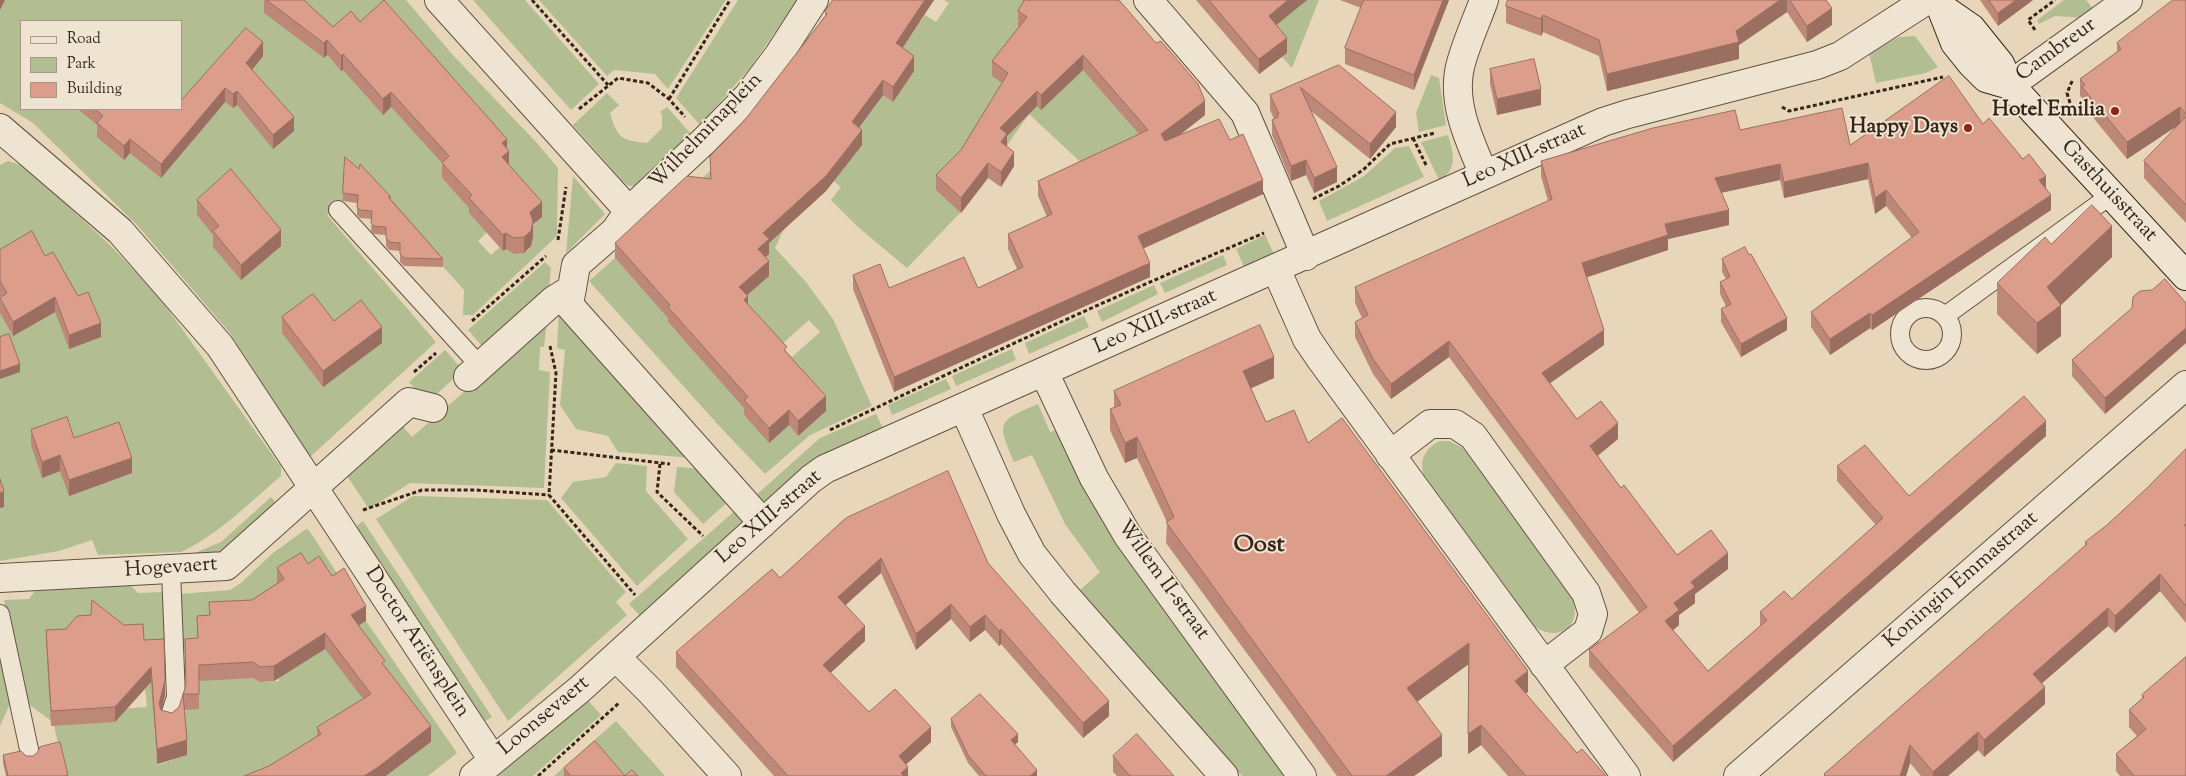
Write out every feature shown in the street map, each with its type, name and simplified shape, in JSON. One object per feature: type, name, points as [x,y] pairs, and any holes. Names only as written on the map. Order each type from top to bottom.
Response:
[{"type":"street","points":[[439,0],[629,211]]},
{"type":"street","name":"Wilhelminaplein","points":[[563,295],[576,265],[615,231],[629,211],[705,140],[748,96],[778,56],[814,0]]},
{"type":"street","points":[[1148,0],[1244,112],[1306,256]]},
{"type":"street","points":[[1484,0],[1459,72],[1458,98],[1465,127],[1484,175]]},
{"type":"street","name":"Cambreur","points":[[2010,85],[2053,52],[2128,0]]},
{"type":"street","points":[[1935,3],[1955,43],[1971,63],[1986,78],[2010,85]]},
{"type":"street","name":"Leo XIII-straat","points":[[616,657],[811,479],[825,469],[1603,122],[1817,65],[1840,56],[1935,3]]},
{"type":"street","name":"Gasthuisstraat","points":[[1935,3],[1971,28],[2000,64],[2010,85],[2186,276]]},
{"type":"street","name":"Doctor Ariënsplein","points":[[1,131],[120,231],[220,346],[339,526],[484,768]]},
{"type":"street","points":[[1276,269],[1307,339],[1626,776]]},
{"type":"street","points":[[474,371],[563,295],[569,305],[763,523]]},
{"type":"street","name":"Willem II-straat","points":[[1044,372],[1094,478],[1128,536],[1302,776]]},
{"type":"street","name":"Koningin Emmastraat","points":[[1738,776],[2186,385]]},
{"type":"street","points":[[313,488],[409,402],[433,408]]},
{"type":"street","points":[[964,408],[1011,514],[1032,554],[1063,593],[1224,776]]},
{"type":"street","points":[[1390,455],[1430,424],[1455,424],[1473,436],[1586,593],[1593,614],[1588,631],[1544,664]]},
{"type":"street","name":"Hogevaert","points":[[0,578],[226,566],[313,488]]},
{"type":"street","points":[[616,657],[727,776]]},
{"type":"street","name":"Loonsevaert","points":[[484,768],[616,657]]},
{"type":"lane","points":[[1945,316],[2112,195]]},
{"type":"lane","points":[[338,210],[474,371]]},
{"type":"lane","points":[[169,718],[176,697],[171,570]]},
{"type":"lane","points":[[0,614],[30,754]]},
{"type":"path","points":[[532,0],[608,84]]},
{"type":"path","points":[[669,99],[730,0]]},
{"type":"path","points":[[2053,52],[2075,77],[2067,93],[2073,107]]},
{"type":"path","points":[[1750,82],[1766,97],[1789,111],[1938,79],[1971,63]]},
{"type":"path","points":[[558,246],[563,138],[608,84],[618,78],[648,83],[669,99],[705,140]]},
{"type":"path","points":[[563,295],[550,347],[556,373],[549,495],[635,595]]},
{"type":"path","points":[[552,450],[660,464],[711,464]]},
{"type":"path","points":[[660,464],[657,492],[703,536]]},
{"type":"path","points":[[339,526],[368,507],[422,490],[475,490],[549,495]]},
{"type":"path","points":[[538,776],[642,683]]},
{"type":"green space","points":[[0,0],[406,0],[452,54],[536,142],[558,168],[557,236],[473,315],[463,315],[464,290],[345,157],[343,202],[327,215],[436,342],[310,457],[230,333],[138,226],[33,123],[0,103]],"holes":[[[384,16],[422,59],[399,81],[408,91],[433,70],[460,101],[451,109],[465,123],[474,116],[507,154],[502,158],[509,166],[498,176],[504,182],[508,179],[541,217],[530,227],[532,241],[528,250],[519,253],[506,249],[503,251],[500,247],[491,255],[478,241],[487,232],[470,213],[475,209],[468,200],[480,190],[474,184],[458,195],[442,178],[452,169],[421,135],[419,137],[391,107],[383,114],[365,95],[374,86],[352,62],[341,71],[323,51],[350,26],[360,37]]]},
{"type":"green space","points":[[473,0],[525,0],[599,84],[571,110]]},
{"type":"green space","points":[[539,0],[726,0],[668,89],[655,74],[614,70],[607,76]]},
{"type":"green space","points":[[738,0],[797,0],[750,68],[700,125],[676,98]]},
{"type":"green space","points":[[944,0],[1021,0],[1035,11],[1151,129],[1089,170],[1029,114],[960,213],[907,268],[858,227],[831,200],[841,187],[813,165],[775,248],[806,282],[833,319],[872,406],[810,435],[765,474],[721,428],[589,281],[615,258],[639,285],[700,180],[710,171],[710,174],[833,122],[885,51],[910,37],[925,15],[936,22],[949,3]],"holes":[[[709,306],[678,334],[668,322]],[[809,320],[820,332],[792,357],[781,345]],[[826,411],[798,436],[789,425],[769,442],[744,415]]]},
{"type":"green space","points":[[1282,0],[1319,0],[1292,68],[1282,57],[1287,53],[1267,29]]},
{"type":"green space","points":[[2064,0],[2086,0],[2094,10],[2083,18],[2055,16],[2039,24],[2037,20]]},
{"type":"green space","points":[[1915,36],[1938,67],[1926,73],[1876,83],[1869,53],[1899,37]]},
{"type":"green space","points":[[1431,75],[1439,78],[1446,125],[1419,132],[1416,113]]},
{"type":"green space","points":[[607,93],[619,105],[610,113],[618,133],[626,139],[647,143],[662,128],[662,115],[660,112],[667,107],[691,134],[637,185],[626,185],[573,125]]},
{"type":"green space","points":[[1448,135],[1453,154],[1452,166],[1450,171],[1439,180],[1421,142]]},
{"type":"green space","points":[[1409,146],[1424,177],[1327,221],[1319,201],[1364,176],[1395,148]]},
{"type":"green space","points":[[8,161],[21,165],[42,182],[109,244],[157,294],[281,467],[281,476],[245,507],[208,537],[181,552],[98,555],[92,540],[59,551],[0,561],[0,165]]},
{"type":"green space","points":[[573,176],[605,214],[566,253]]},
{"type":"green space","points":[[1265,235],[1275,256],[1245,269],[1236,249]]},
{"type":"green space","points":[[1223,255],[1227,265],[1165,293],[1160,283]]},
{"type":"green space","points":[[545,262],[551,268],[549,290],[483,347],[468,330]]},
{"type":"green space","points":[[1154,285],[1158,294],[1102,322],[1097,311]]},
{"type":"green space","points":[[559,308],[693,458],[618,452],[608,436],[576,429],[560,405],[565,350],[557,348]]},
{"type":"green space","points":[[1084,316],[1089,327],[1029,354],[1025,343]]},
{"type":"green space","points":[[547,320],[544,347],[540,347],[539,370],[550,372],[544,488],[410,483],[369,509],[345,473],[400,423],[412,437]]},
{"type":"green space","points":[[1012,349],[1016,360],[956,386],[952,376]]},
{"type":"green space","points":[[445,350],[463,370],[428,402],[409,382]]},
{"type":"green space","points":[[946,379],[951,389],[892,415],[888,405]]},
{"type":"green space","points":[[1038,404],[1050,432],[1059,429],[1285,776],[1242,776],[1165,688],[1166,686],[1164,687],[1080,590],[1100,572],[1065,524],[1032,455],[1014,462],[1003,431],[1004,424],[1008,419]]},
{"type":"green space","points":[[876,414],[884,430],[772,498],[764,501],[754,497],[820,438]]},
{"type":"green space","points":[[1440,441],[1449,441],[1463,448],[1572,597],[1575,607],[1572,623],[1561,632],[1553,633],[1535,627],[1424,475],[1422,464],[1424,455],[1430,447]]},
{"type":"green space","points":[[616,463],[647,466],[646,491],[688,539],[637,586],[561,498],[573,482],[606,477]]},
{"type":"green space","points":[[677,467],[703,469],[730,500],[703,524],[674,492]]},
{"type":"green space","points":[[413,496],[547,500],[626,592],[616,602],[627,615],[508,721],[376,519]]},
{"type":"green space","points":[[271,497],[277,504],[220,556],[196,559],[195,553],[221,542]]},
{"type":"green space","points":[[738,508],[743,517],[742,523],[641,617],[629,604]]},
{"type":"green space","points":[[363,521],[492,717],[482,723],[354,528]]},
{"type":"green space","points":[[306,529],[309,530],[344,584],[300,642],[366,621],[457,753],[428,776],[386,776],[431,742],[277,776],[66,776],[53,722],[27,703],[4,600],[29,599],[37,588],[128,583],[138,593],[163,592],[167,677],[153,711],[157,765],[187,755],[184,721],[186,709],[199,708],[199,680],[253,677],[260,682],[279,681],[272,648],[182,654],[180,594],[230,590],[241,583],[273,553]],"holes":[[[46,645],[145,688],[147,707],[50,714],[49,695],[56,694],[47,665]]]},
{"type":"green space","points":[[0,645],[12,699],[0,726]]},
{"type":"green space","points":[[587,699],[601,715],[533,776],[498,776]]},
{"type":"green space","points":[[616,721],[665,776],[554,776]]},
{"type":"building","points":[[267,0],[304,0],[333,27],[351,11],[360,22],[384,0],[507,139],[502,143],[509,151],[502,157],[542,202],[530,212],[533,221],[531,231],[524,237],[514,238],[506,233],[503,235],[469,198],[472,195],[442,163],[449,156],[391,92],[383,99],[343,54],[341,56],[327,40],[324,43]]},
{"type":"building","points":[[833,0],[925,0],[896,43],[914,56],[893,87],[883,80],[852,122],[862,130],[826,176],[763,233],[769,239],[758,249],[769,261],[739,287],[748,296],[744,300],[787,347],[784,350],[826,396],[798,421],[789,410],[769,428],[744,400],[748,397],[668,307],[670,305],[615,243],[687,176],[711,179],[710,156],[744,121],[827,14],[825,12]]},
{"type":"building","points":[[1025,0],[1119,0],[1156,43],[1161,41],[1198,84],[1205,101],[1161,134],[1165,141],[1219,119],[1230,140],[1243,134],[1263,180],[1138,236],[1150,263],[894,377],[853,275],[880,264],[889,288],[964,257],[978,288],[1023,267],[1008,234],[1052,214],[1038,181],[1148,130],[1083,55],[1041,95],[1037,91],[1000,128],[1007,134],[1001,142],[1014,152],[1001,172],[988,163],[961,198],[936,175],[961,150],[1008,73],[992,61],[1027,17],[1018,11]]},
{"type":"building","points":[[1209,0],[1288,0],[1269,16],[1287,38],[1259,59]]},
{"type":"building","points":[[1364,0],[1443,0],[1414,75],[1345,48]]},
{"type":"building","points":[[1508,0],[1780,0],[1736,31],[1739,42],[1607,74],[1599,40],[1543,15],[1541,19],[1506,6]]},
{"type":"building","points":[[1790,0],[1826,0],[1832,8],[1807,26]]},
{"type":"building","points":[[1989,0],[2016,0],[1998,13]]},
{"type":"building","points":[[2173,0],[2186,0],[2186,114],[2180,107],[2127,142],[2082,87],[2085,85],[2080,79],[2121,49],[2117,43]]},
{"type":"building","points":[[246,28],[263,42],[246,63],[294,117],[273,135],[237,91],[233,94],[225,88],[161,164],[130,139],[124,146],[97,123],[103,116],[96,110],[182,110],[182,100]]},
{"type":"building","points":[[1534,59],[1541,89],[1497,99],[1490,69]]},
{"type":"building","points":[[1339,65],[1396,112],[1370,144],[1300,87],[1337,167],[1314,178],[1306,160],[1291,166],[1272,120],[1278,117],[1277,114],[1279,114],[1270,95]]},
{"type":"building","points":[[1949,76],[1983,124],[1989,118],[2023,159],[2029,154],[2046,176],[2039,180],[2051,195],[1872,315],[1870,313],[1830,339],[1811,312],[1919,232],[1886,190],[1875,198],[1868,163],[1784,182],[1780,164],[1715,178],[1729,210],[1665,224],[1668,235],[1582,263],[1604,330],[1542,373],[1577,419],[1601,401],[1618,423],[1590,446],[1621,488],[1624,485],[1677,555],[1711,530],[1728,553],[1691,582],[1695,587],[1674,603],[1679,610],[1665,621],[1708,671],[1767,620],[1760,612],[1784,591],[1792,599],[1883,518],[1837,466],[1865,445],[1909,496],[2024,396],[2046,421],[1673,746],[1589,650],[1647,607],[1449,341],[1391,384],[1373,359],[1355,322],[1368,315],[1355,287],[1552,199],[1541,161],[1653,128],[1735,110],[1740,130],[1842,108],[1850,145]]},
{"type":"building","points":[[2186,117],[2186,205],[2144,161]]},
{"type":"building","points":[[345,157],[359,169],[360,164],[391,197],[388,197],[443,259],[404,258],[400,254],[400,243],[389,242],[386,238],[386,227],[374,226],[371,223],[372,211],[360,210],[357,207],[358,195],[343,193]]},
{"type":"building","points":[[231,169],[281,230],[241,265],[213,231],[219,226],[197,200]]},
{"type":"building","points":[[2092,205],[2112,226],[2047,287],[2061,305],[2037,323],[1997,283],[2045,237],[2051,244]]},
{"type":"building","points":[[32,231],[45,256],[53,252],[78,296],[88,292],[101,323],[69,335],[55,297],[13,322],[0,298],[7,293],[0,281],[0,250]]},
{"type":"building","points":[[1745,247],[1749,255],[1751,254],[1787,318],[1741,344],[1721,309],[1731,304],[1720,282],[1730,277],[1722,259]]},
{"type":"building","points":[[2165,279],[2186,303],[2186,328],[2105,398],[2072,360],[2132,308],[2133,297],[2140,291],[2152,290]]},
{"type":"building","points":[[313,294],[334,321],[361,300],[382,327],[323,371],[282,317]]},
{"type":"building","points":[[1260,325],[1274,357],[1243,371],[1266,422],[1294,410],[1308,443],[1342,418],[1528,671],[1515,681],[1577,753],[1582,749],[1606,776],[1526,776],[1481,725],[1468,734],[1469,643],[1407,688],[1442,735],[1386,776],[1352,776],[1166,522],[1174,517],[1137,437],[1125,443],[1110,409],[1121,405],[1114,391]]},
{"type":"building","points":[[9,334],[20,364],[0,371],[0,337]]},
{"type":"building","points":[[67,417],[74,438],[119,422],[132,458],[69,480],[60,455],[42,462],[31,430]]},
{"type":"building","points":[[2186,449],[2186,524],[2184,525],[2186,527],[2186,606],[2160,574],[2115,616],[2108,608],[2033,674],[2045,687],[1984,740],[1978,732],[1933,772],[1910,745],[1900,776],[1825,776],[1824,774],[2087,544],[2085,542],[2107,525]]},
{"type":"building","points":[[948,471],[988,563],[1109,701],[1083,723],[1001,629],[999,631],[985,615],[970,627],[951,604],[916,634],[881,558],[838,597],[865,626],[823,665],[869,712],[895,689],[931,727],[899,756],[908,767],[901,773],[904,776],[788,776],[676,652],[772,569],[780,578],[846,518]]},
{"type":"building","points":[[0,479],[4,491],[0,493]]},
{"type":"building","points":[[301,553],[308,564],[319,556],[332,576],[344,568],[366,606],[351,615],[385,661],[382,663],[431,726],[364,776],[244,776],[269,766],[321,734],[317,727],[371,694],[325,633],[274,666],[260,667],[253,662],[199,665],[199,694],[183,694],[186,685],[185,639],[198,638],[197,616],[210,615],[209,602],[252,600],[284,579],[277,568]]},
{"type":"building","points":[[92,600],[124,625],[143,624],[144,640],[164,639],[165,680],[159,704],[161,710],[172,713],[179,707],[183,694],[187,740],[157,749],[151,667],[115,707],[51,711],[46,630],[66,629],[77,616],[91,615]]},
{"type":"building","points":[[2186,657],[2186,776],[2134,776],[2116,754],[2146,729],[2129,710],[2144,697],[2142,695]]},
{"type":"building","points":[[980,694],[1018,734],[1011,740],[1037,770],[1030,776],[986,776],[968,755],[951,719]]},
{"type":"building","points":[[1137,734],[1174,776],[1130,776],[1113,756]]},
{"type":"building","points":[[595,741],[625,776],[571,776],[564,768]]},
{"type":"building","points":[[60,742],[68,775],[8,776],[3,755],[21,751],[26,756],[33,756],[40,747]]},
{"type":"building","points":[[632,770],[638,776],[625,776]]},
{"type":"place","name":"Hotel Emilia","points":[[2115,111]]},
{"type":"place","name":"Happy Days","points":[[1968,128]]},
{"type":"district","name":"Oost","points":[[1259,547]]}]
